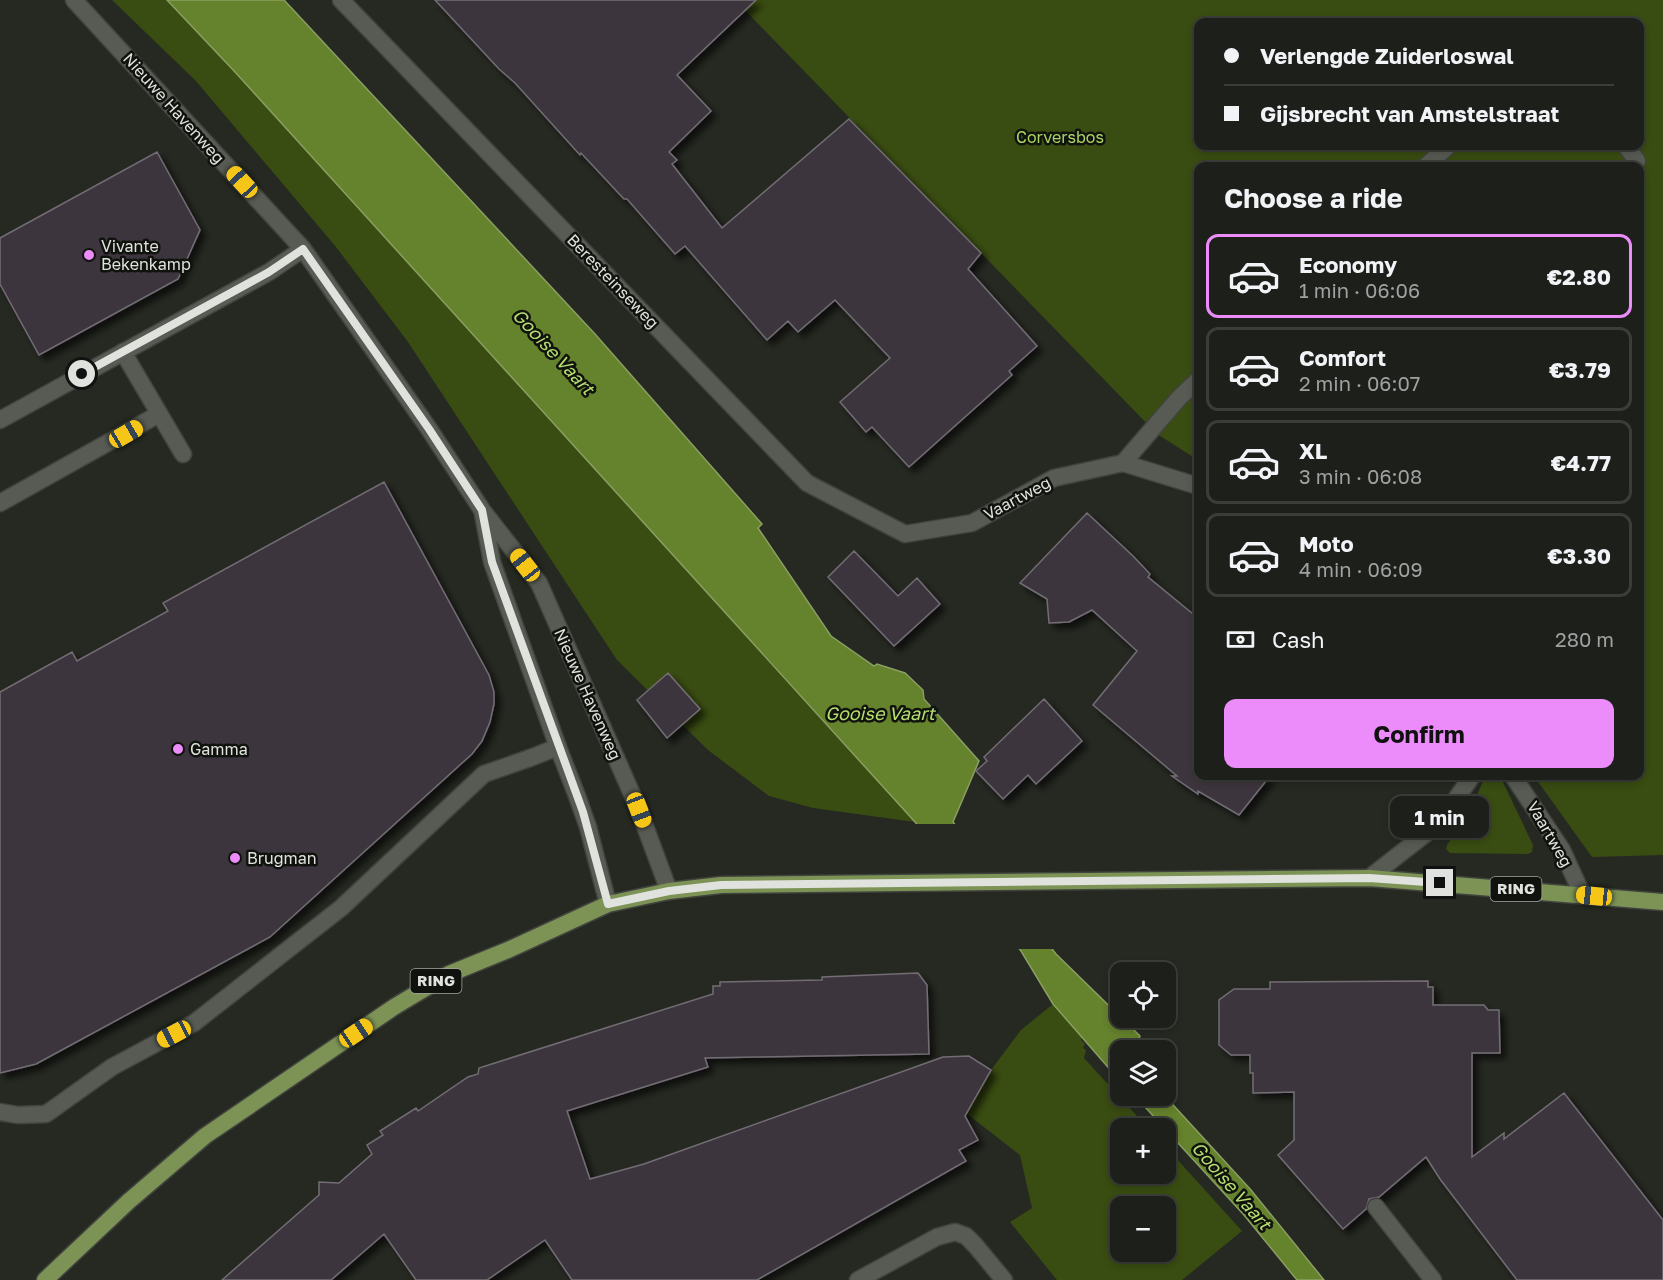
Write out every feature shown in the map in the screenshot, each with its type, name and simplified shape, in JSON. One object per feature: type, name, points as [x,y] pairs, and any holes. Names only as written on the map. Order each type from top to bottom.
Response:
[{"type":"main road","name":"RING","points":[[45,1280],[129,1201],[205,1136],[394,1007],[449,974],[508,950],[608,904],[669,891],[721,885],[1369,878],[1663,902]]},
{"type":"street","name":"Nieuwe Havenweg","points":[[74,0],[303,249],[429,429],[482,510],[539,583],[639,810],[669,891]]},
{"type":"street","name":"Beresteinseweg","points":[[341,0],[807,483],[904,534]]},
{"type":"street","points":[[1430,162],[1444,150]]},
{"type":"street","points":[[1629,150],[1637,161]]},
{"type":"street","points":[[0,420],[269,272],[303,249]]},
{"type":"street","points":[[123,352],[183,454]]},
{"type":"street","points":[[1123,463],[1194,384]]},
{"type":"street","points":[[0,503],[159,414]]},
{"type":"street","name":"Vaartweg","points":[[904,534],[972,522],[1054,478],[1123,463],[1194,485]]},
{"type":"street","name":"Nieuwe Havenweg","points":[[482,510],[492,562],[588,827],[608,904]]},
{"type":"street","points":[[0,1112],[18,1115],[46,1114],[112,1067],[194,1023],[341,908],[484,774],[558,747]]},
{"type":"street","points":[[1369,878],[1433,828],[1469,780]]},
{"type":"street","name":"Vaartweg","points":[[1516,780],[1562,850],[1582,894]]},
{"type":"street","points":[[1376,1207],[1433,1280]]},
{"type":"street","points":[[858,1280],[938,1237],[956,1232],[966,1236],[1004,1280]]},
{"type":"green space","points":[[112,0],[167,0],[235,72],[915,822],[813,808],[769,796],[708,750],[617,660],[408,342],[336,247],[196,81]]},
{"type":"green space","name":"Corversbos","points":[[735,0],[1663,0],[1663,855],[1592,857],[1537,780],[1644,780],[1644,162],[1194,162],[1194,457],[1157,434]]},
{"type":"green space","points":[[1483,780],[1502,780],[1533,845],[1532,852],[1528,854],[1450,853],[1446,849]]},
{"type":"green space","points":[[1053,1004],[1082,1038],[1085,1044],[1083,1048],[1086,1050],[1084,1058],[1110,1086],[1110,1106],[1128,1106],[1139,1118],[1110,1118],[1110,1184],[1176,1184],[1176,1158],[1242,1231],[1182,1280],[1057,1280],[1010,1222],[1032,1208],[1020,1155],[966,1113],[991,1070],[1021,1030]]},
{"type":"water","name":"Gooise Vaart","points":[[167,0],[284,0],[595,334],[762,524],[758,528],[831,636],[874,666],[877,664],[905,673],[923,690],[924,699],[979,761],[953,822],[1056,954],[1110,1007],[1110,1028],[1132,1028],[1140,1036],[1139,1040],[1110,1040],[1110,1070],[1053,1004],[1021,951],[915,822],[235,72]]},
{"type":"water","name":"Gooise Vaart","points":[[1144,1106],[1174,1106],[1251,1190],[1324,1280],[1297,1280],[1244,1215],[1176,1141],[1176,1118],[1155,1118]]},
{"type":"pier","points":[[913,824],[959,824],[1056,949],[1016,949]]},
{"type":"building","points":[[435,0],[756,0],[677,75],[711,111],[669,152],[677,160],[672,164],[722,228],[849,119],[981,253],[968,269],[1037,346],[1009,371],[1012,375],[909,467],[872,427],[866,432],[840,402],[890,358],[835,300],[798,332],[788,321],[767,340],[685,246],[675,254],[627,199],[624,199],[581,153],[580,155]]},
{"type":"building","points":[[157,152],[200,230],[178,279],[39,355],[0,284],[0,238]]},
{"type":"building","points":[[384,482],[489,675],[494,692],[494,704],[482,741],[472,754],[270,937],[36,1064],[0,1073],[0,692],[72,652],[77,661],[168,611],[163,603]]},
{"type":"building","points":[[1087,513],[1133,556],[1150,574],[1148,577],[1194,615],[1194,780],[1267,780],[1239,815],[1198,791],[1198,794],[1172,776],[1177,776],[1093,705],[1137,651],[1092,610],[1069,622],[1049,623],[1047,599],[1020,583]]},
{"type":"building","points":[[854,551],[898,596],[917,578],[940,604],[894,646],[828,577]]},
{"type":"building","points":[[668,673],[700,709],[667,738],[637,700]]},
{"type":"building","points":[[1044,699],[1082,741],[1036,784],[1028,775],[1003,799],[976,771],[987,761],[984,757]]},
{"type":"building","points":[[918,973],[927,985],[929,1054],[705,1058],[708,1067],[567,1111],[590,1179],[644,1164],[943,1057],[969,1056],[991,1070],[965,1116],[978,1140],[959,1150],[966,1161],[757,1280],[572,1280],[545,1240],[487,1280],[416,1280],[384,1234],[331,1280],[222,1280],[319,1195],[319,1182],[339,1183],[372,1154],[367,1145],[383,1135],[380,1131],[416,1108],[418,1111],[468,1077],[478,1074],[479,1068],[713,994],[713,986],[720,986],[720,982],[822,980],[822,977]]},
{"type":"building","points":[[1428,981],[1428,987],[1433,987],[1433,1005],[1484,1005],[1488,1010],[1499,1010],[1500,1053],[1472,1053],[1472,1157],[1504,1133],[1504,1139],[1564,1093],[1663,1220],[1663,1280],[1517,1280],[1440,1179],[1426,1157],[1379,1197],[1369,1199],[1366,1209],[1343,1229],[1278,1155],[1294,1140],[1294,1092],[1253,1093],[1250,1055],[1231,1055],[1219,1045],[1219,1000],[1234,989],[1270,989],[1270,982]]},
{"type":"place","name":"Vivante Bekenkamp","points":[[89,255]]},
{"type":"place","name":"Gamma","points":[[178,749]]},
{"type":"place","name":"Brugman","points":[[235,858]]},
{"type":"route","points":[[82,374],[278,267],[303,249],[429,429],[482,510],[492,562],[583,812],[608,904],[669,891],[721,885],[1369,878],[1440,883]]}]
